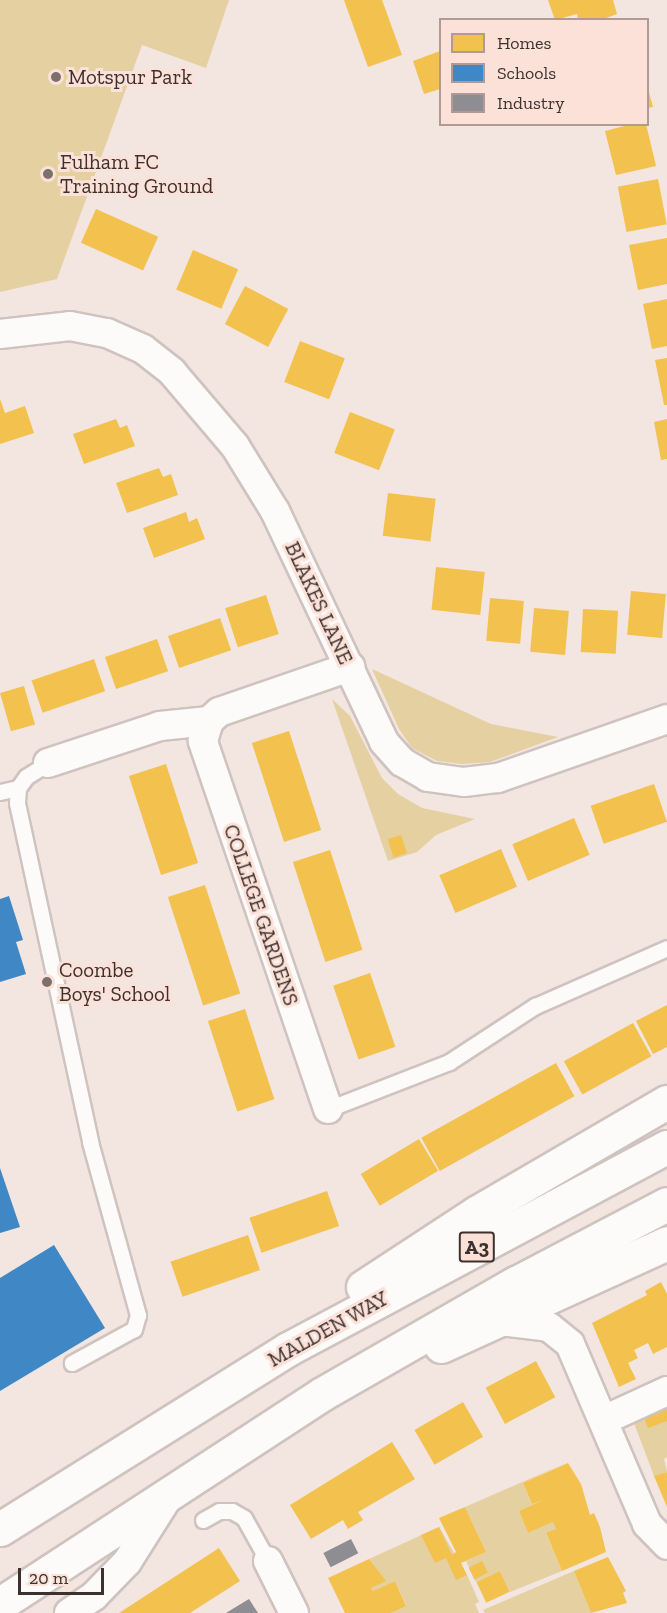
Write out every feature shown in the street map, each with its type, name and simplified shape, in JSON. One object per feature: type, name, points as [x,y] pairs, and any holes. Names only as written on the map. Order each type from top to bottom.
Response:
[{"type":"highway","points":[[288,1349],[367,1284],[476,1213],[667,1102]]},
{"type":"highway","name":"MALDEN WAY","points":[[0,1529],[288,1349],[667,1147]]},
{"type":"highway","name":"A3","points":[[0,1604],[322,1394],[516,1283],[667,1204]]},
{"type":"highway","points":[[322,1394],[501,1321],[667,1243]]},
{"type":"street","name":"BLAKES LANE","points":[[0,334],[70,326],[107,333],[143,349],[172,372],[201,402],[253,473],[350,668],[384,742],[402,762],[428,777],[464,782],[498,778],[667,719]]},
{"type":"street","points":[[48,763],[160,726],[209,721],[235,705],[350,668]]},
{"type":"street","name":"COLLEGE GARDENS","points":[[209,721],[203,741],[206,757],[328,1109]]},
{"type":"street","points":[[501,1321],[535,1324],[560,1333],[570,1344],[647,1524],[667,1545]]},
{"type":"street","points":[[604,1420],[667,1391]]},
{"type":"street","points":[[69,1613],[94,1596],[127,1562],[170,1494]]},
{"type":"street","points":[[268,1562],[294,1613]]},
{"type":"lane","points":[[48,763],[33,770],[18,788],[17,803],[90,1142],[138,1315],[134,1329],[72,1364]]},
{"type":"lane","points":[[0,792],[18,788]]},
{"type":"lane","points":[[328,1109],[449,1062],[551,997],[667,948]]},
{"type":"lane","points":[[203,1520],[219,1511],[232,1511],[244,1518],[268,1562]]},
{"type":"shaded area","name":"Fulham FC Training Ground","points":[[0,0],[229,0],[206,68],[142,45],[57,279],[0,292]]},
{"type":"shaded area","points":[[372,669],[491,724],[558,737],[490,762],[462,764],[437,761],[412,748],[399,729]]},
{"type":"shaded area","points":[[332,699],[350,716],[382,778],[398,794],[422,808],[475,819],[436,835],[417,852],[388,861]]},
{"type":"shaded area","points":[[667,1404],[667,1457],[664,1459],[667,1472],[654,1476],[634,1423]]},
{"type":"shaded area","points":[[568,1462],[523,1483],[532,1504],[543,1500],[519,1511],[528,1533],[553,1522],[556,1529],[546,1534],[562,1571],[510,1592],[500,1571],[476,1582],[466,1561],[486,1552],[465,1507]]},
{"type":"shaded area","points":[[439,1527],[468,1577],[479,1602],[475,1604],[479,1613],[391,1613],[406,1605],[395,1581],[373,1591],[371,1588],[385,1581],[369,1559]]},
{"type":"shaded area","points":[[574,1571],[591,1613],[485,1613],[483,1610]]},
{"type":"building: Homes","points":[[344,0],[382,0],[402,55],[368,67]]},
{"type":"building: Homes","points":[[548,0],[613,0],[617,14],[606,18],[578,18],[577,14],[554,18]]},
{"type":"building: Homes","points":[[439,51],[439,89],[424,94],[413,61]]},
{"type":"building: Homes","points":[[649,93],[653,107],[649,108]]},
{"type":"building: Homes","points":[[624,126],[646,126],[656,166],[616,175],[605,131]]},
{"type":"building: Homes","points":[[658,179],[667,224],[627,232],[618,187]]},
{"type":"building: Homes","points":[[96,209],[158,237],[143,270],[81,243]]},
{"type":"building: Homes","points":[[667,238],[667,284],[638,290],[629,245]]},
{"type":"building: Homes","points":[[193,250],[238,269],[221,309],[176,290]]},
{"type":"building: Homes","points":[[245,286],[288,309],[268,347],[225,324]]},
{"type":"building: Homes","points":[[667,299],[667,346],[652,349],[643,304]]},
{"type":"building: Homes","points":[[300,341],[345,358],[329,399],[284,382]]},
{"type":"building: Homes","points":[[667,358],[667,405],[664,405],[655,360]]},
{"type":"building: Homes","points":[[0,399],[5,413],[25,406],[34,433],[0,444]]},
{"type":"building: Homes","points":[[350,412],[395,429],[379,470],[334,453]]},
{"type":"building: Homes","points":[[116,419],[120,428],[127,425],[135,446],[84,464],[73,434]]},
{"type":"building: Homes","points":[[667,419],[667,459],[661,460],[654,422]]},
{"type":"building: Homes","points":[[159,468],[163,477],[171,474],[178,495],[127,513],[116,483]]},
{"type":"building: Homes","points":[[388,493],[436,499],[430,542],[383,536]]},
{"type":"building: Homes","points":[[186,512],[189,522],[197,518],[205,539],[154,558],[143,528]]},
{"type":"building: Homes","points":[[436,567],[485,572],[480,615],[432,610]]},
{"type":"building: Homes","points":[[631,591],[666,594],[662,638],[627,635]]},
{"type":"building: Homes","points":[[266,595],[279,634],[238,647],[225,608]]},
{"type":"building: Homes","points":[[490,598],[524,601],[520,644],[486,641]]},
{"type":"building: Homes","points":[[534,608],[569,611],[565,655],[530,652]]},
{"type":"building: Homes","points":[[583,609],[618,611],[616,654],[581,652]]},
{"type":"building: Homes","points":[[220,618],[231,650],[179,668],[168,636]]},
{"type":"building: Homes","points":[[157,639],[168,671],[116,689],[105,657]]},
{"type":"building: Homes","points":[[94,659],[105,691],[43,713],[32,680]]},
{"type":"building: Homes","points":[[24,686],[35,724],[11,731],[0,693]]},
{"type":"building: Homes","points":[[289,731],[321,830],[284,842],[252,743]]},
{"type":"building: Homes","points":[[166,764],[198,863],[161,875],[129,776]]},
{"type":"building: Homes","points":[[654,784],[667,822],[604,844],[591,806]]},
{"type":"building: Homes","points":[[574,818],[590,855],[528,881],[512,844]]},
{"type":"building: Homes","points":[[401,835],[407,853],[394,857],[388,839]]},
{"type":"building: Homes","points":[[501,849],[517,887],[455,913],[439,875]]},
{"type":"building: Homes","points":[[330,850],[362,950],[325,962],[293,862]]},
{"type":"building: Homes","points":[[205,885],[240,993],[203,1005],[168,897]]},
{"type":"building: Homes","points":[[370,973],[395,1047],[359,1059],[333,986]]},
{"type":"building: Homes","points":[[667,1005],[667,1047],[653,1054],[636,1021]]},
{"type":"building: Homes","points":[[245,1009],[274,1099],[237,1111],[208,1021]]},
{"type":"building: Homes","points":[[633,1023],[651,1056],[582,1095],[564,1061]]},
{"type":"building: Homes","points":[[556,1063],[574,1096],[440,1171],[421,1138]]},
{"type":"building: Homes","points":[[419,1139],[438,1171],[380,1206],[361,1174]]},
{"type":"building: Homes","points":[[327,1191],[339,1226],[262,1253],[249,1218]]},
{"type":"building: Homes","points":[[248,1235],[260,1270],[183,1297],[170,1262]]},
{"type":"building: Homes","points":[[661,1282],[667,1294],[667,1347],[653,1354],[648,1343],[634,1350],[638,1358],[628,1363],[636,1379],[619,1387],[592,1323],[647,1295],[645,1291]]},
{"type":"building: Homes","points":[[536,1361],[555,1397],[505,1424],[486,1388]]},
{"type":"building: Homes","points":[[463,1402],[483,1437],[435,1465],[415,1430]]},
{"type":"building: Homes","points":[[667,1404],[667,1421],[648,1428],[643,1415]]},
{"type":"building: Homes","points":[[392,1442],[415,1479],[358,1512],[363,1520],[348,1529],[343,1520],[311,1539],[290,1505]]},
{"type":"building: Homes","points":[[568,1463],[581,1484],[590,1515],[594,1513],[600,1527],[606,1552],[562,1571],[546,1533],[556,1529],[553,1522],[528,1533],[519,1511],[543,1500],[532,1504],[523,1483]]},
{"type":"building: Homes","points":[[667,1472],[667,1507],[654,1476]]},
{"type":"building: Homes","points":[[465,1507],[486,1552],[461,1563],[467,1575],[456,1580],[446,1558],[435,1563],[421,1535],[439,1527],[452,1555],[456,1552],[439,1518]]},
{"type":"building: Homes","points":[[219,1548],[240,1581],[190,1613],[119,1613]]},
{"type":"building: Homes","points":[[608,1557],[626,1591],[623,1593],[627,1603],[591,1613],[574,1571]]},
{"type":"building: Homes","points":[[369,1559],[386,1581],[371,1588],[373,1591],[395,1581],[406,1606],[391,1613],[345,1613],[328,1578]]},
{"type":"building: Homes","points":[[482,1561],[488,1573],[475,1579],[469,1568]]},
{"type":"building: Homes","points":[[500,1571],[510,1592],[486,1603],[476,1582]]},
{"type":"building: Schools","points":[[9,896],[23,940],[16,942],[26,974],[0,982],[0,899]]},
{"type":"building: Schools","points":[[0,1168],[20,1227],[0,1233]]},
{"type":"building: Schools","points":[[54,1245],[105,1328],[0,1391],[0,1278]]},
{"type":"building: Industry","points":[[351,1539],[358,1553],[331,1567],[323,1553]]},
{"type":"building: Industry","points":[[249,1599],[258,1613],[226,1613]]},
{"type":"place","name":"Motspur Park","points":[[56,77]]},
{"type":"place","name":"Fulham FC Training Ground","points":[[48,174]]},
{"type":"place","name":"Coombe Boys' School","points":[[47,982]]}]
